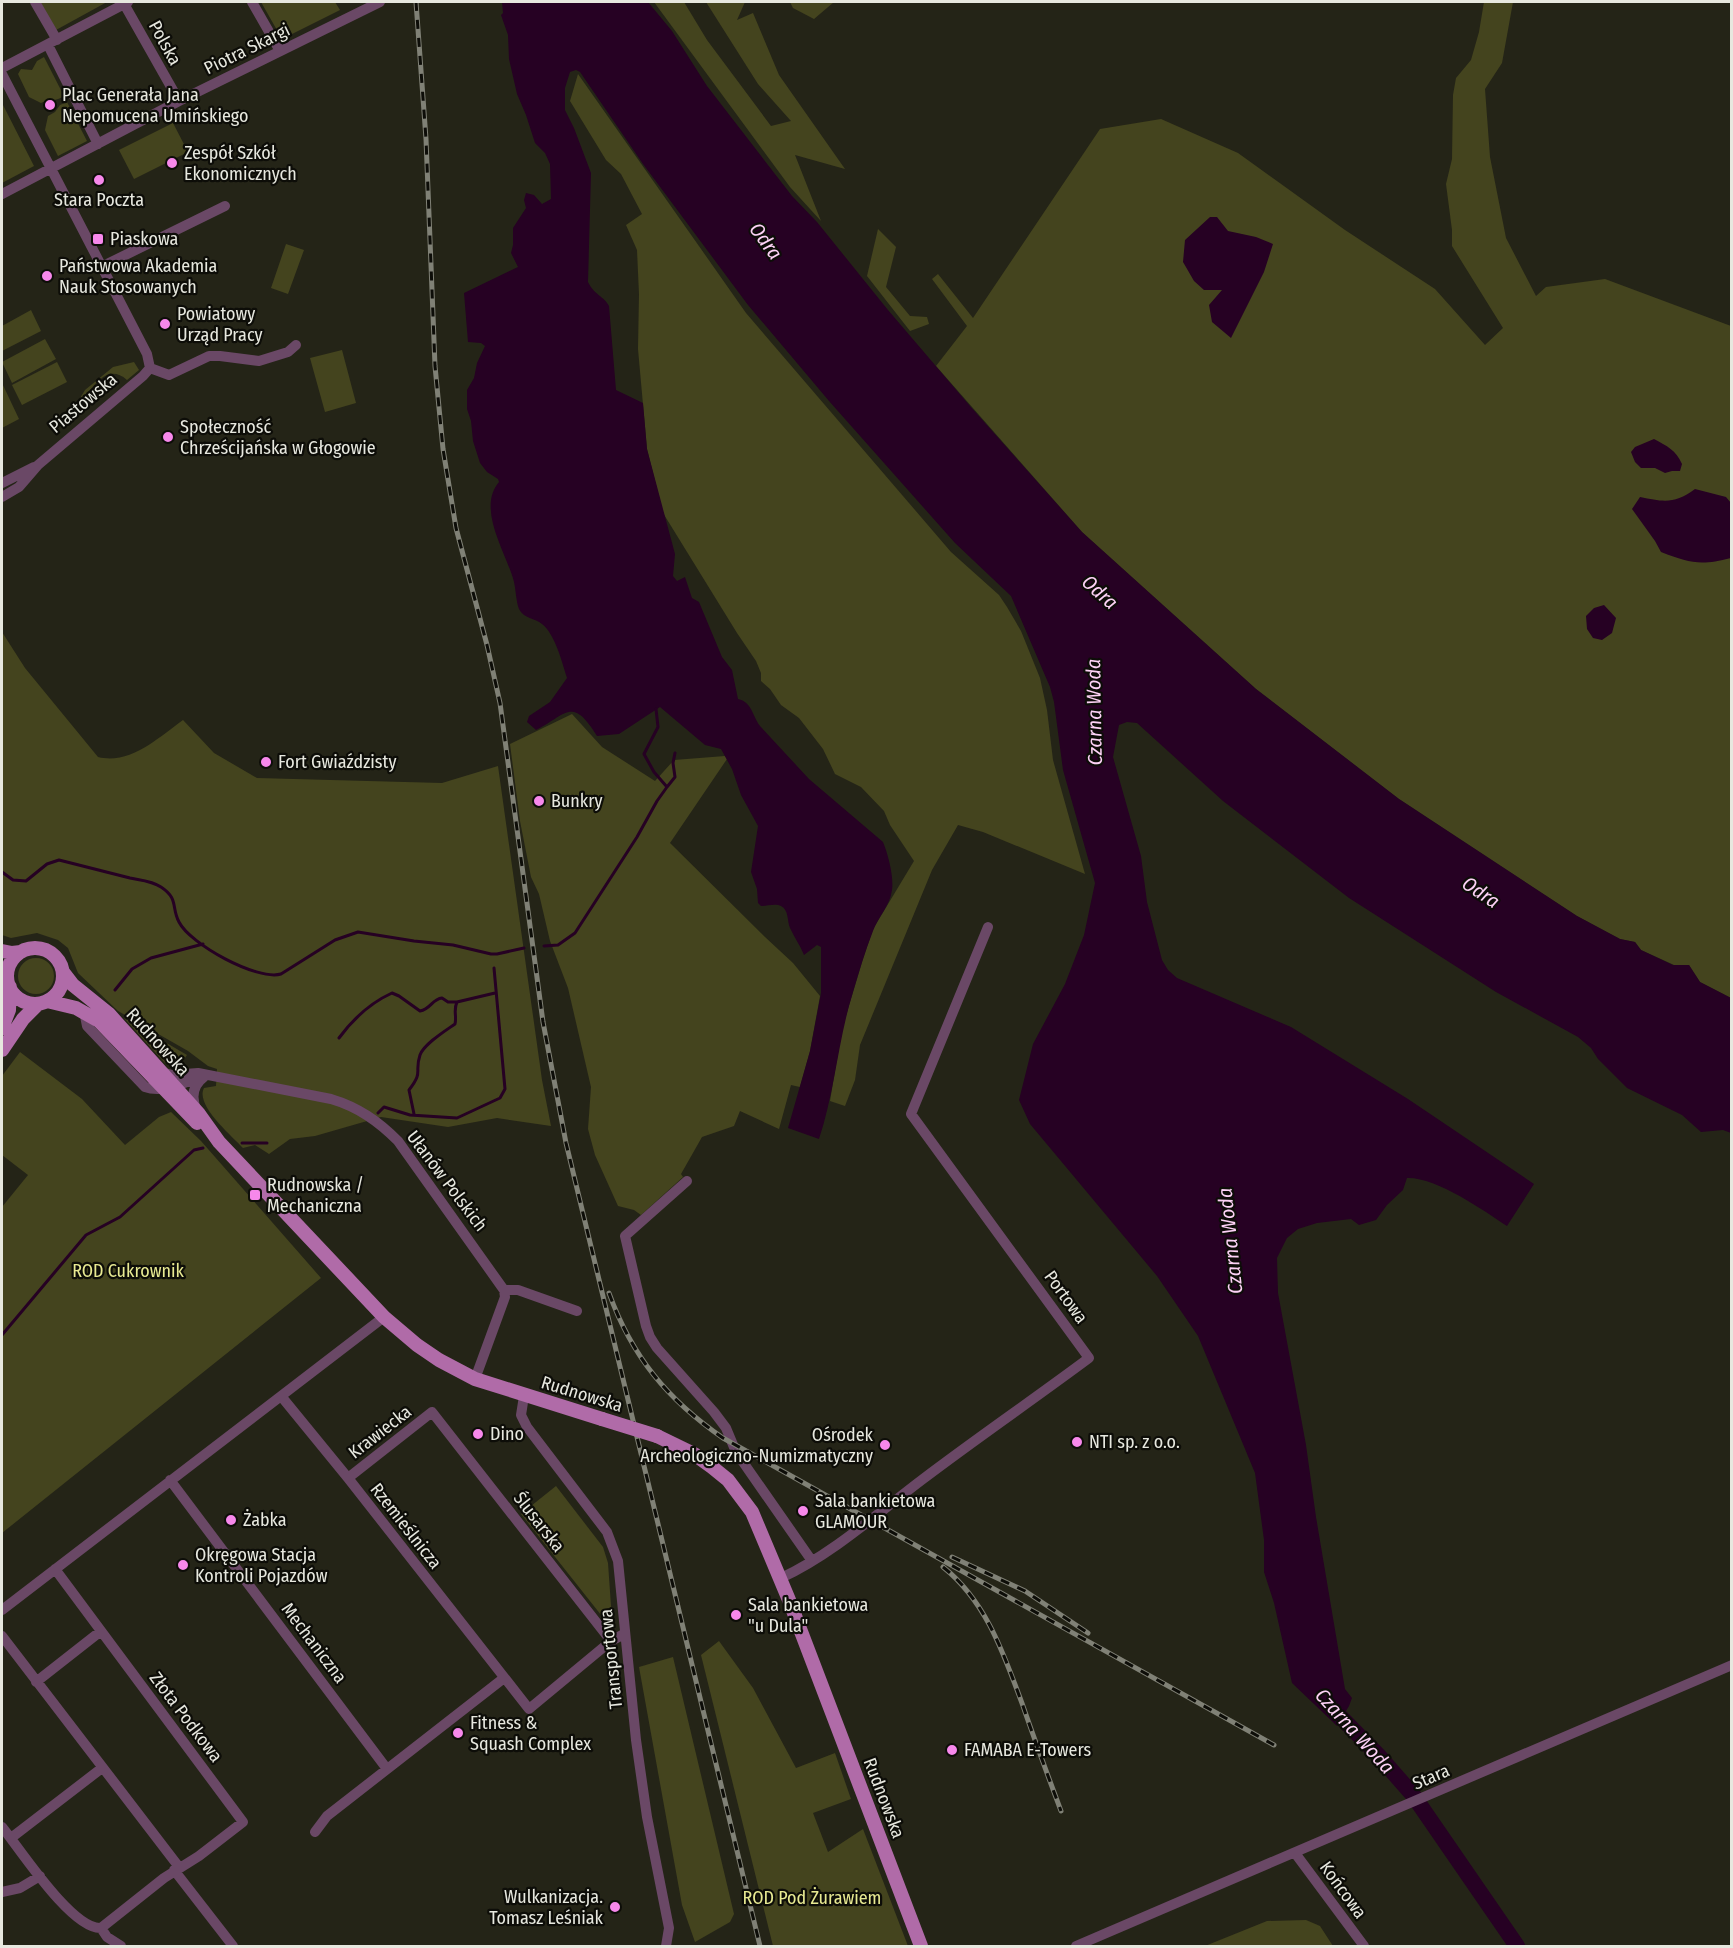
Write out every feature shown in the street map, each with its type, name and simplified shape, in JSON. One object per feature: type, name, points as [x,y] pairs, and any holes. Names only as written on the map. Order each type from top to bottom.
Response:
[{"type":"main road","points":[[2,951],[12,953],[35,948],[49,952],[57,958],[63,972],[61,987],[55,996],[23,1019],[2,1050]]},
{"type":"main road","points":[[2,1028],[9,1010],[6,979],[10,964],[21,952]]},
{"type":"main road","name":"Rudnowska","points":[[63,972],[73,985],[109,1014],[160,1071],[189,1117],[219,1142],[384,1317],[417,1346],[475,1379],[657,1436],[694,1454],[728,1480],[752,1512],[781,1578],[921,1947]]},
{"type":"main road","points":[[6,979],[21,1000],[43,1003]]},
{"type":"main road","name":"Rudnowska","points":[[43,1003],[84,1011],[99,1021],[199,1114],[219,1142]]},
{"type":"street","points":[[35,2],[98,144]]},
{"type":"street","points":[[2,68],[125,2]]},
{"type":"street","name":"Polska","points":[[125,2],[179,101]]},
{"type":"street","points":[[252,2],[280,51]]},
{"type":"street","name":"Piotra Skargi","points":[[2,194],[179,101],[380,2]]},
{"type":"street","points":[[2,74],[147,354],[150,368],[169,375],[214,356],[259,361],[288,351],[296,345]]},
{"type":"street","points":[[101,267],[225,206]]},
{"type":"street","name":"Piastowska","points":[[2,497],[19,487],[38,465],[150,368]]},
{"type":"street","name":"Piastowska","points":[[2,483],[38,465]]},
{"type":"street","name":"Portowa","points":[[781,1578],[812,1561],[1089,1358],[911,1114],[988,927]]},
{"type":"street","name":"Ułanów Polskich","points":[[160,1071],[172,1075],[191,1072],[210,1075],[331,1100],[350,1105],[364,1113],[398,1141],[504,1290]]},
{"type":"street","points":[[199,1114],[193,1098],[195,1087],[202,1078],[210,1075]]},
{"type":"street","name":"Ułanów Polskich","points":[[168,1087],[210,1075]]},
{"type":"street","points":[[687,1181],[625,1236],[646,1326],[657,1348],[726,1428],[736,1452],[812,1561]]},
{"type":"street","points":[[475,1379],[505,1297],[504,1290],[518,1290],[577,1311]]},
{"type":"street","points":[[2,1610],[384,1317]]},
{"type":"street","name":"Rzemieślnicza","points":[[281,1396],[529,1709],[611,1641]]},
{"type":"street","name":"Transportowa","points":[[524,1396],[521,1415],[527,1426],[607,1532],[618,1561],[624,1634],[647,1817],[669,1928],[669,1940],[666,1947]]},
{"type":"street","name":"Krawiecka","points":[[348,1478],[432,1412]]},
{"type":"street","name":"Ślusarska","points":[[432,1412],[611,1641]]},
{"type":"street","name":"Mechaniczna","points":[[170,1480],[387,1769]]},
{"type":"street","name":"Złota Podkowa","points":[[55,1569],[243,1822],[199,1856],[177,1869],[101,1928]]},
{"type":"street","points":[[36,1682],[101,1631]]},
{"type":"street","points":[[611,1641],[624,1634]]},
{"type":"street","points":[[2,1636],[233,1947]]},
{"type":"street","name":"Stara","points":[[1076,1947],[1731,1665]]},
{"type":"street","points":[[315,1832],[327,1816],[504,1678]]},
{"type":"street","points":[[11,1838],[102,1768]]},
{"type":"street","points":[[2,1827],[74,1916],[87,1925],[101,1928],[107,1937],[121,1947]]},
{"type":"street","name":"Końcowa","points":[[1295,1853],[1364,1947]]},
{"type":"street","points":[[2,1892],[20,1888],[40,1876]]},
{"type":"green space","points":[[39,2],[107,2],[56,30]]},
{"type":"green space","points":[[261,2],[335,2],[340,10],[282,39]]},
{"type":"green space","points":[[654,2],[684,2],[707,40],[771,126],[791,121],[758,84],[706,2],[745,2],[737,20],[753,13],[779,75],[845,169],[795,155],[821,221],[790,187]]},
{"type":"green space","points":[[790,2],[834,2],[814,19],[793,8]]},
{"type":"green space","points":[[1484,2],[1513,2],[1502,63],[1485,89],[1490,157],[1506,238],[1536,296],[1546,287],[1605,279],[1731,326],[1731,998],[1700,982],[1689,965],[1674,965],[1641,950],[1635,942],[1620,939],[1577,916],[1399,799],[1256,689],[1082,532],[936,366],[967,326],[932,279],[938,274],[973,318],[1100,129],[1161,119],[1238,153],[1345,230],[1435,289],[1485,345],[1503,328],[1452,246],[1446,184],[1452,159],[1453,95],[1456,78],[1471,60]]},
{"type":"green space","points":[[44,57],[64,96],[41,103],[29,97],[18,74],[21,69],[32,70],[37,61]]},
{"type":"green space","points":[[578,74],[746,313],[951,552],[999,595],[1021,631],[1040,678],[1047,710],[1053,760],[1085,874],[983,832],[958,825],[932,870],[860,1045],[855,1080],[845,1106],[830,1101],[842,1029],[873,929],[914,861],[890,825],[884,811],[861,787],[835,774],[823,749],[799,718],[781,705],[761,681],[761,673],[756,661],[663,513],[647,449],[638,349],[637,250],[626,225],[642,214],[621,174],[606,160],[570,101]]},
{"type":"green space","points":[[67,102],[87,141],[58,156],[45,130],[48,116]]},
{"type":"green space","points":[[2,103],[34,166],[2,183]]},
{"type":"green space","points":[[173,123],[188,152],[134,179],[119,150]]},
{"type":"green space","points":[[878,229],[896,247],[886,287],[910,316],[927,317],[929,324],[910,331],[867,276]]},
{"type":"green space","points":[[286,244],[304,250],[288,294],[271,288]]},
{"type":"green space","points":[[31,310],[41,331],[2,351],[2,326]]},
{"type":"green space","points":[[45,339],[56,359],[12,383],[2,362]]},
{"type":"green space","points":[[342,350],[356,403],[325,412],[310,358]]},
{"type":"green space","points":[[57,362],[67,382],[22,405],[12,385]]},
{"type":"green space","points":[[134,362],[139,370],[127,380],[119,375],[106,376],[77,403],[85,390],[113,367]]},
{"type":"green space","points":[[2,383],[19,419],[2,428]]},
{"type":"green space","points":[[2,632],[25,668],[98,757],[110,758],[132,754],[154,742],[183,720],[214,753],[257,778],[442,783],[498,766],[542,1080],[551,1126],[497,1118],[448,1127],[381,1117],[315,1136],[290,1139],[269,1154],[255,1145],[243,1148],[216,1120],[205,1103],[204,1088],[216,1086],[217,1069],[208,1066],[188,1051],[118,1011],[78,973],[68,948],[58,940],[37,933],[11,938],[2,935]]},
{"type":"green space","points":[[572,714],[602,747],[655,781],[674,760],[725,756],[727,759],[670,843],[793,963],[820,996],[810,1051],[800,1087],[791,1085],[779,1129],[740,1111],[734,1126],[702,1137],[681,1174],[683,1177],[641,1215],[634,1210],[618,1206],[595,1155],[588,1129],[591,1087],[568,988],[550,941],[539,894],[531,877],[520,821],[510,744]]},
{"type":"green space","points":[[36,958],[49,963],[54,976],[49,989],[36,994],[23,989],[18,976],[23,963]]},
{"type":"green space","points":[[124,1018],[187,1055],[178,1068],[165,1063]]},
{"type":"green space","name":"ROD Cukrownik","points":[[20,1052],[82,1099],[125,1145],[159,1117],[171,1112],[201,1141],[321,1278],[2,1533],[2,1207],[28,1175],[2,1155],[2,1076]]},
{"type":"green space","points":[[556,1486],[603,1547],[608,1563],[612,1620],[605,1620],[521,1514]]},
{"type":"green space","name":"ROD Pod Żurawiem","points":[[719,1641],[753,1688],[796,1768],[835,1753],[851,1799],[813,1813],[828,1852],[863,1829],[908,1946],[773,1946],[701,1655]]},
{"type":"green space","points":[[673,1657],[734,1914],[730,1922],[695,1942],[682,1905],[639,1667]]},
{"type":"green space","points":[[1306,1920],[1320,1926],[1333,1946],[1205,1946],[1267,1921]]},
{"type":"water","name":"Odra","points":[[502,2],[648,2],[672,31],[707,86],[792,196],[817,222],[970,406],[1082,532],[1256,689],[1399,799],[1577,916],[1620,939],[1635,942],[1641,950],[1673,965],[1689,965],[1700,982],[1731,998],[1731,1133],[1723,1130],[1701,1132],[1682,1115],[1627,1088],[1578,1037],[1496,992],[1349,898],[1223,801],[1137,723],[1127,722],[1119,725],[1113,757],[1141,856],[1147,902],[1162,960],[1168,970],[1177,978],[1291,1027],[1408,1099],[1534,1184],[1507,1226],[1445,1189],[1419,1179],[1407,1178],[1403,1190],[1387,1205],[1376,1220],[1359,1225],[1351,1219],[1317,1223],[1298,1229],[1287,1238],[1277,1258],[1278,1293],[1306,1445],[1345,1689],[1352,1698],[1337,1726],[1292,1683],[1274,1603],[1264,1572],[1264,1540],[1255,1473],[1198,1336],[1157,1276],[1030,1124],[1019,1100],[1033,1044],[1065,984],[1084,935],[1095,883],[1063,770],[1050,687],[1011,596],[955,543],[829,401],[748,305],[643,164],[580,72],[576,70],[570,72],[565,88],[565,110],[591,173],[588,282],[609,306],[616,390],[643,403],[647,449],[675,554],[673,576],[677,581],[685,577],[692,598],[699,602],[722,657],[732,670],[738,699],[749,706],[760,726],[809,779],[883,842],[890,866],[891,896],[873,931],[853,992],[819,1139],[788,1128],[810,1051],[821,993],[821,947],[817,945],[804,955],[790,928],[784,908],[777,905],[761,906],[758,903],[757,889],[751,872],[758,826],[741,795],[732,769],[721,749],[705,745],[660,707],[619,734],[597,736],[588,723],[575,712],[562,714],[536,730],[527,722],[529,716],[550,702],[567,678],[551,634],[542,624],[524,615],[519,609],[514,582],[492,518],[493,493],[499,482],[480,463],[467,409],[467,390],[474,378],[477,363],[485,346],[481,343],[468,342],[464,293],[518,267],[511,253],[513,228],[526,208],[524,200],[526,193],[534,195],[542,204],[551,199],[550,164],[545,153],[535,143],[517,94],[509,59],[508,35],[501,15],[503,13]]},
{"type":"water","points":[[1210,217],[1217,217],[1228,231],[1256,237],[1273,244],[1264,272],[1231,338],[1212,322],[1209,305],[1222,290],[1204,290],[1194,281],[1183,262],[1185,240]]},
{"type":"water","points":[[1654,439],[1677,455],[1682,464],[1680,471],[1665,473],[1655,468],[1641,468],[1635,462],[1631,452],[1635,447]]},
{"type":"water","points":[[1695,489],[1726,497],[1731,503],[1731,558],[1703,563],[1680,559],[1661,552],[1632,509],[1640,497],[1669,500],[1681,497]]},
{"type":"water","points":[[1604,605],[1616,618],[1612,633],[1602,640],[1593,638],[1587,629],[1586,616],[1594,608]]},
{"type":"waterway","points":[[544,946],[558,945],[575,933],[667,787],[654,772],[644,754],[658,727],[656,709]]},
{"type":"waterway","points":[[667,787],[675,777],[673,763],[675,753]]},
{"type":"waterway","points":[[2,872],[13,880],[26,881],[47,864],[59,860],[154,883],[170,895],[179,922],[196,940],[225,959],[256,972],[270,975],[281,974],[335,940],[358,932],[453,945],[491,954],[524,948]]},
{"type":"waterway","points":[[115,990],[132,969],[151,958],[203,944]]},
{"type":"waterway","points":[[378,1113],[384,1107],[410,1115],[457,1118],[500,1098],[505,1089],[494,968]]},
{"type":"waterway","points":[[339,1038],[362,1012],[392,993],[420,1011],[442,998],[448,1002],[457,1002]]},
{"type":"waterway","points":[[414,1114],[409,1090],[414,1084],[422,1051],[435,1038],[455,1024],[457,1002],[495,993]]},
{"type":"waterway","points":[[242,1143],[267,1143]]},
{"type":"waterway","points":[[2,1335],[86,1235],[120,1217],[194,1150],[203,1148]]},
{"type":"waterway","name":"Czarna Woda","points":[[1326,1702],[1413,1795],[1517,1946]]},
{"type":"railway","points":[[416,2],[426,139],[435,366],[443,449],[456,528],[500,703],[543,1022],[566,1143],[760,1946]]},
{"type":"railway","points":[[609,1293],[629,1337],[654,1375],[685,1408],[723,1438],[1274,1745]]},
{"type":"railway","points":[[952,1557],[1025,1591],[1088,1633]]},
{"type":"railway","points":[[943,1567],[971,1596],[992,1630],[1009,1668],[1061,1811]]},
{"type":"place","name":"Plac Generała Jana Nepomucena Umińskiego","points":[[50,105]]},
{"type":"place","name":"Zespół Szkół Ekonomicznych","points":[[172,163]]},
{"type":"place","name":"Stara Poczta","points":[[99,180]]},
{"type":"place","name":"Piaskowa","points":[[98,239]]},
{"type":"place","name":"Państwowa Akademia Nauk Stosowanych","points":[[47,276]]},
{"type":"place","name":"Powiatowy Urząd Pracy","points":[[165,324]]},
{"type":"place","name":"Społeczność Chrześcijańska w Głogowie","points":[[168,437]]},
{"type":"place","name":"Fort Gwiaździsty","points":[[266,762]]},
{"type":"place","name":"Bunkry","points":[[539,801]]},
{"type":"place","name":"Rudnowska / Mechaniczna","points":[[255,1195]]},
{"type":"place","name":"Dino","points":[[478,1434]]},
{"type":"place","name":"NTI sp. z o.o.","points":[[1077,1442]]},
{"type":"place","name":"Ośrodek Archeologiczno-Numizmatyczny","points":[[885,1445]]},
{"type":"place","name":"Sala bankietowa GLAMOUR","points":[[803,1511]]},
{"type":"place","name":"Żabka","points":[[231,1520]]},
{"type":"place","name":"Okręgowa Stacja Kontroli Pojazdów","points":[[183,1565]]},
{"type":"place","name":"Sala bankietowa \"u Dula\"","points":[[736,1615]]},
{"type":"place","name":"Fitness & Squash Complex","points":[[458,1733]]},
{"type":"place","name":"FAMABA E-Towers","points":[[952,1750]]},
{"type":"place","name":"Wulkanizacja. Tomasz Leśniak","points":[[615,1907]]}]
